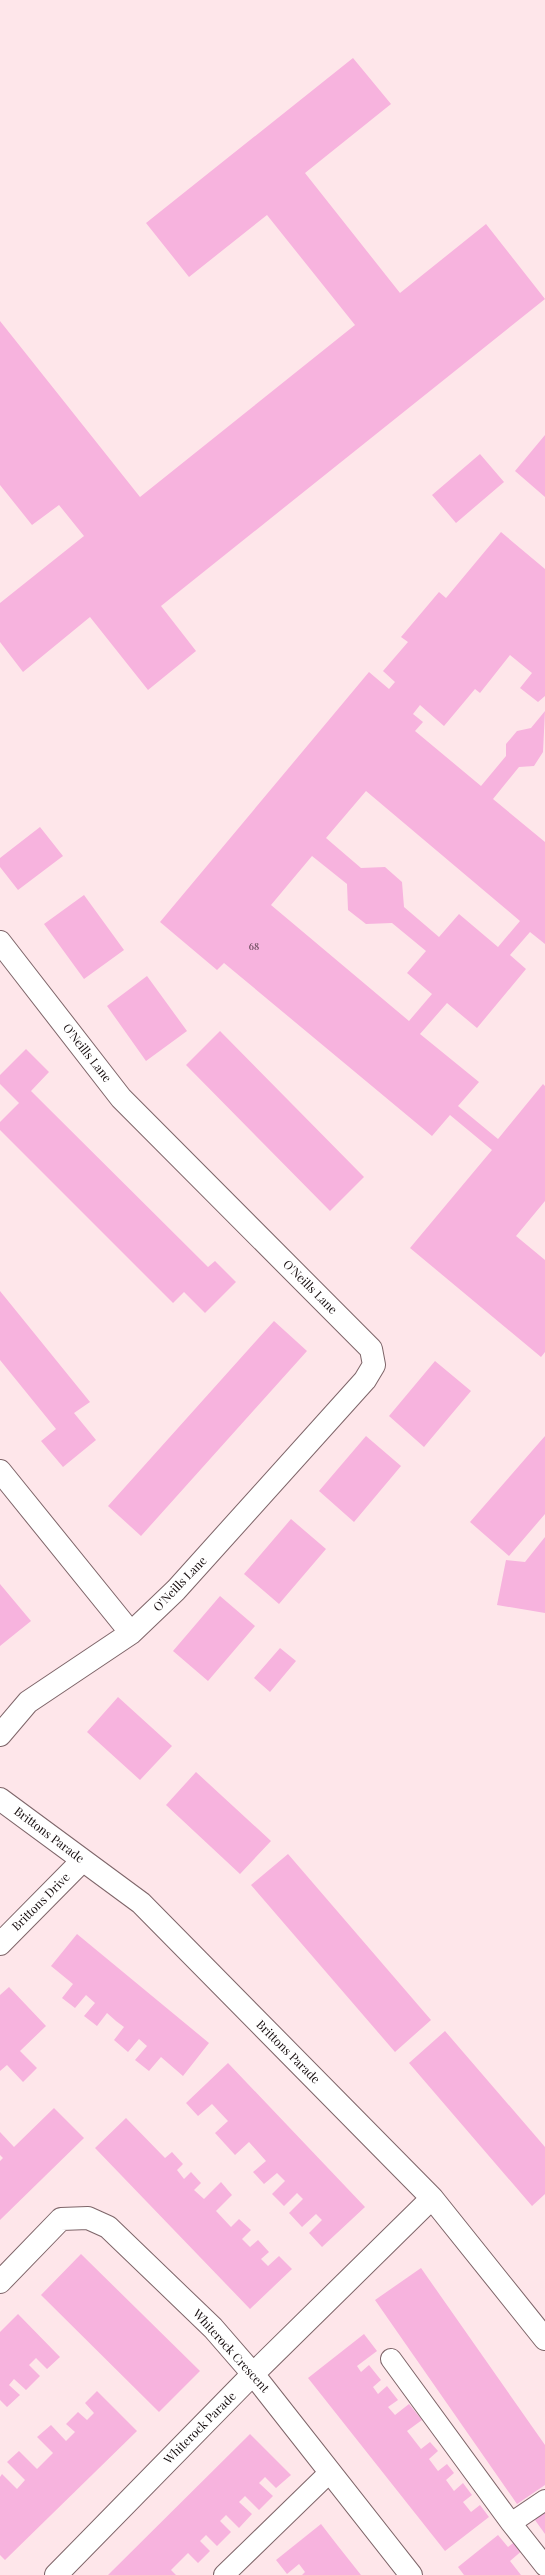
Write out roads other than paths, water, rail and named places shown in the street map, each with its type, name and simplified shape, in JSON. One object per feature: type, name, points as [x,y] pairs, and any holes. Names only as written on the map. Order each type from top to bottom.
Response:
[{"type":"street","name":"O'Neills Lane","points":[[0,942],[121,1098],[371,1349],[374,1365],[365,1380],[176,1590],[131,1633],[28,1702],[0,1735]]},
{"type":"street","points":[[0,1471],[131,1633]]},
{"type":"street","name":"Brittons Parade","points":[[0,1799],[82,1861],[141,1903],[432,2198],[545,2339]]},
{"type":"street","name":"Brittons Drive","points":[[0,1944],[82,1861]]},
{"type":"street","name":"Whiterock Parade","points":[[56,2575],[253,2374],[432,2198]]},
{"type":"street","name":"Whiterock Crescent","points":[[0,2282],[61,2219],[88,2218],[108,2227],[213,2328],[253,2374],[411,2575]]},
{"type":"lane","points":[[392,2359],[511,2523],[545,2566]]},
{"type":"lane","points":[[224,2575],[330,2472]]},
{"type":"lane","points":[[511,2523],[545,2500]]}]
